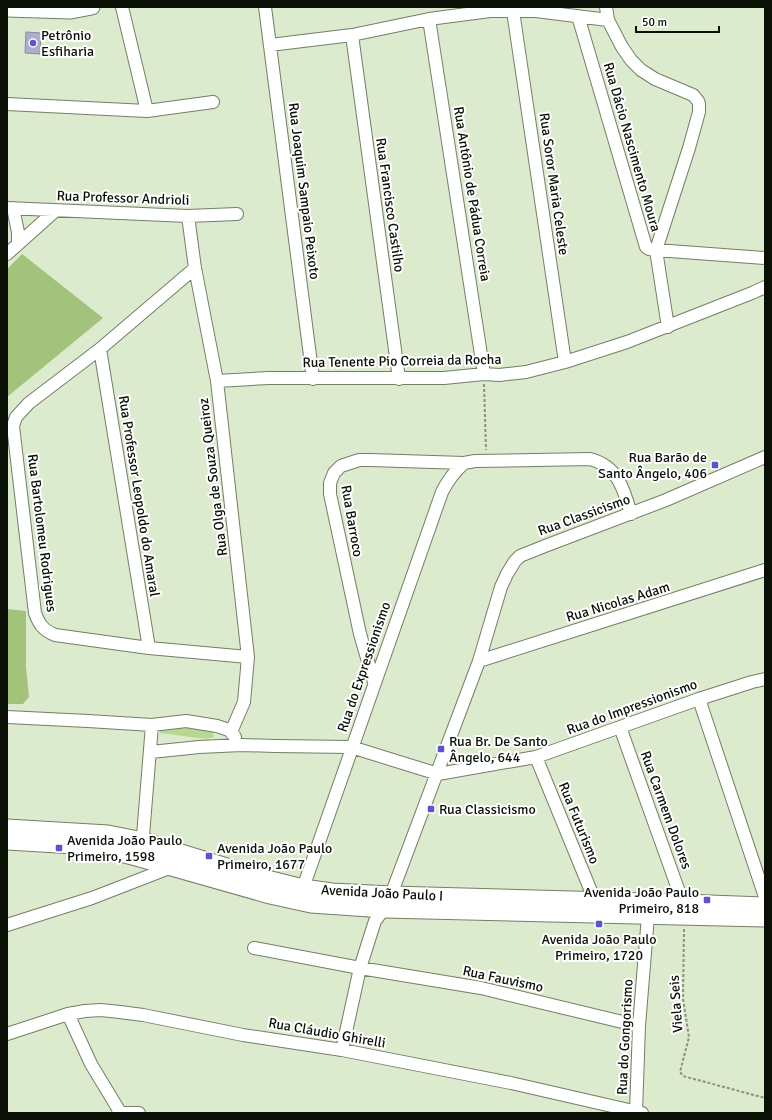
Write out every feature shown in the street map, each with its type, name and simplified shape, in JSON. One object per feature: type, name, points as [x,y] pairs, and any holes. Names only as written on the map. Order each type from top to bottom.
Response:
[{"type":"main road","name":"Avenida João Paulo I","points":[[7,828],[108,834],[143,841],[303,888],[387,902],[648,916],[683,909],[765,906]]},
{"type":"main road","name":"Avenida João Paulo I","points":[[7,841],[75,845],[105,849],[298,902],[311,904],[595,901],[765,918]]},
{"type":"main road","points":[[244,887],[282,893],[298,891],[303,888]]},
{"type":"street","points":[[7,9],[71,10],[92,7]]},
{"type":"street","points":[[122,7],[147,111]]},
{"type":"street","name":"Rua Joaquim Sampaio Peixoto","points":[[265,7],[313,379]]},
{"type":"street","points":[[606,7],[608,20],[622,47],[631,60],[641,70],[655,79],[693,95],[699,104],[699,112],[689,148],[656,250],[765,258]]},
{"type":"street","points":[[270,45],[352,35],[429,19],[490,11],[536,12],[608,20]]},
{"type":"street","name":"Rua Soror Maria Celeste","points":[[513,11],[565,362]]},
{"type":"street","name":"Rua Dácio Nascimento Moura","points":[[578,16],[644,244],[649,249],[656,250],[668,327]]},
{"type":"street","name":"Rua Antônio de Pádua Correia","points":[[429,19],[484,376]]},
{"type":"street","name":"Rua Francisco Castilho","points":[[352,35],[399,379]]},
{"type":"street","points":[[7,104],[147,111],[213,102]]},
{"type":"street","points":[[10,208],[18,232],[18,244]]},
{"type":"street","name":"Rua Professor Andrioli","points":[[10,208],[188,216],[237,214]]},
{"type":"street","points":[[7,254],[55,211]]},
{"type":"street","name":"Rua Olga de Souza Queiroz","points":[[188,216],[195,268],[217,381],[248,657],[244,702],[230,732]]},
{"type":"street","name":"Rua Bartolomeu Rodrigues","points":[[195,268],[100,349],[29,403],[16,417],[13,426],[35,613],[42,627],[46,631],[55,635],[149,648],[248,657]]},
{"type":"street","name":"Rua Tenente Pio Correia da Rocha","points":[[217,381],[268,378],[444,378],[526,372],[565,362],[627,342],[668,327],[765,287]]},
{"type":"street","name":"Rua Professor Leopoldo do Amaral","points":[[100,349],[149,648]]},
{"type":"street","name":"Rua Classicismo","points":[[342,1050],[360,968],[375,921],[387,902],[438,774],[480,661],[501,587],[507,574],[520,556],[666,500],[765,457]]},
{"type":"street","name":"Rua Barroco","points":[[374,682],[357,619],[332,506],[330,483],[334,473],[341,466],[359,460],[464,463],[486,461],[590,459],[598,461],[608,467],[621,484],[631,514]]},
{"type":"street","name":"Rua do Expressionismo","points":[[303,888],[351,747],[442,492],[454,471],[464,463]]},
{"type":"street","name":"Rua Nicolas Adam","points":[[480,661],[765,570]]},
{"type":"street","name":"Rua do Impressionismo","points":[[438,774],[536,757],[699,699],[765,679]]},
{"type":"street","points":[[699,699],[765,897]]},
{"type":"street","points":[[7,717],[152,725],[186,721],[217,726],[230,732],[242,745]]},
{"type":"street","points":[[140,858],[143,841],[152,725]]},
{"type":"street","name":"Rua Carmem Dolores","points":[[620,727],[683,909]]},
{"type":"street","points":[[151,752],[199,747],[242,745],[351,747],[438,774]]},
{"type":"street","name":"Rua Futurismo","points":[[536,757],[595,901]]},
{"type":"street","points":[[7,925],[92,898],[172,867]]},
{"type":"street","name":"Rua do Gongorismo","points":[[639,1112],[639,1026],[648,916]]},
{"type":"street","name":"Rua Fauvismo","points":[[254,948],[360,968],[481,988],[639,1026]]},
{"type":"street","name":"Rua Cláudio Ghirelli","points":[[7,1034],[68,1014],[90,1010],[120,1012],[342,1050],[511,1083],[639,1112]]},
{"type":"street","points":[[68,1014],[91,1064],[119,1112],[143,1113]]},
{"type":"path","points":[[484,376],[486,461]]},
{"type":"path","name":"Viela Seis","points":[[683,909],[684,999],[689,1037],[680,1072],[683,1076],[765,1098]]},
{"type":"green space","points":[[22,254],[103,318],[7,397],[7,269]]},
{"type":"green space","points":[[7,609],[26,611],[26,667],[29,697],[23,704],[7,704]]},
{"type":"green space","points":[[160,724],[211,727],[214,737],[206,739],[160,733]]},
{"type":"building","name":"Petrônio Esfiharia","points":[[26,32],[41,33],[40,54],[25,53]]},
{"type":"place","name":"Petrônio Esfiharia","points":[[33,43]]},
{"type":"place","name":"Rua Barão de Santo Ângelo, 406","points":[[715,465]]},
{"type":"place","name":"Rua Br. De Santo Ângelo, 644","points":[[441,749]]},
{"type":"place","name":"Rua Classicismo","points":[[431,809]]},
{"type":"place","name":"Avenida João Paulo Primeiro, 1598","points":[[59,848]]},
{"type":"place","name":"Avenida João Paulo Primeiro, 1677","points":[[209,856]]},
{"type":"place","name":"Avenida João Paulo Primeiro, 818","points":[[707,900]]},
{"type":"place","name":"Avenida João Paulo Primeiro, 1720","points":[[599,924]]}]
